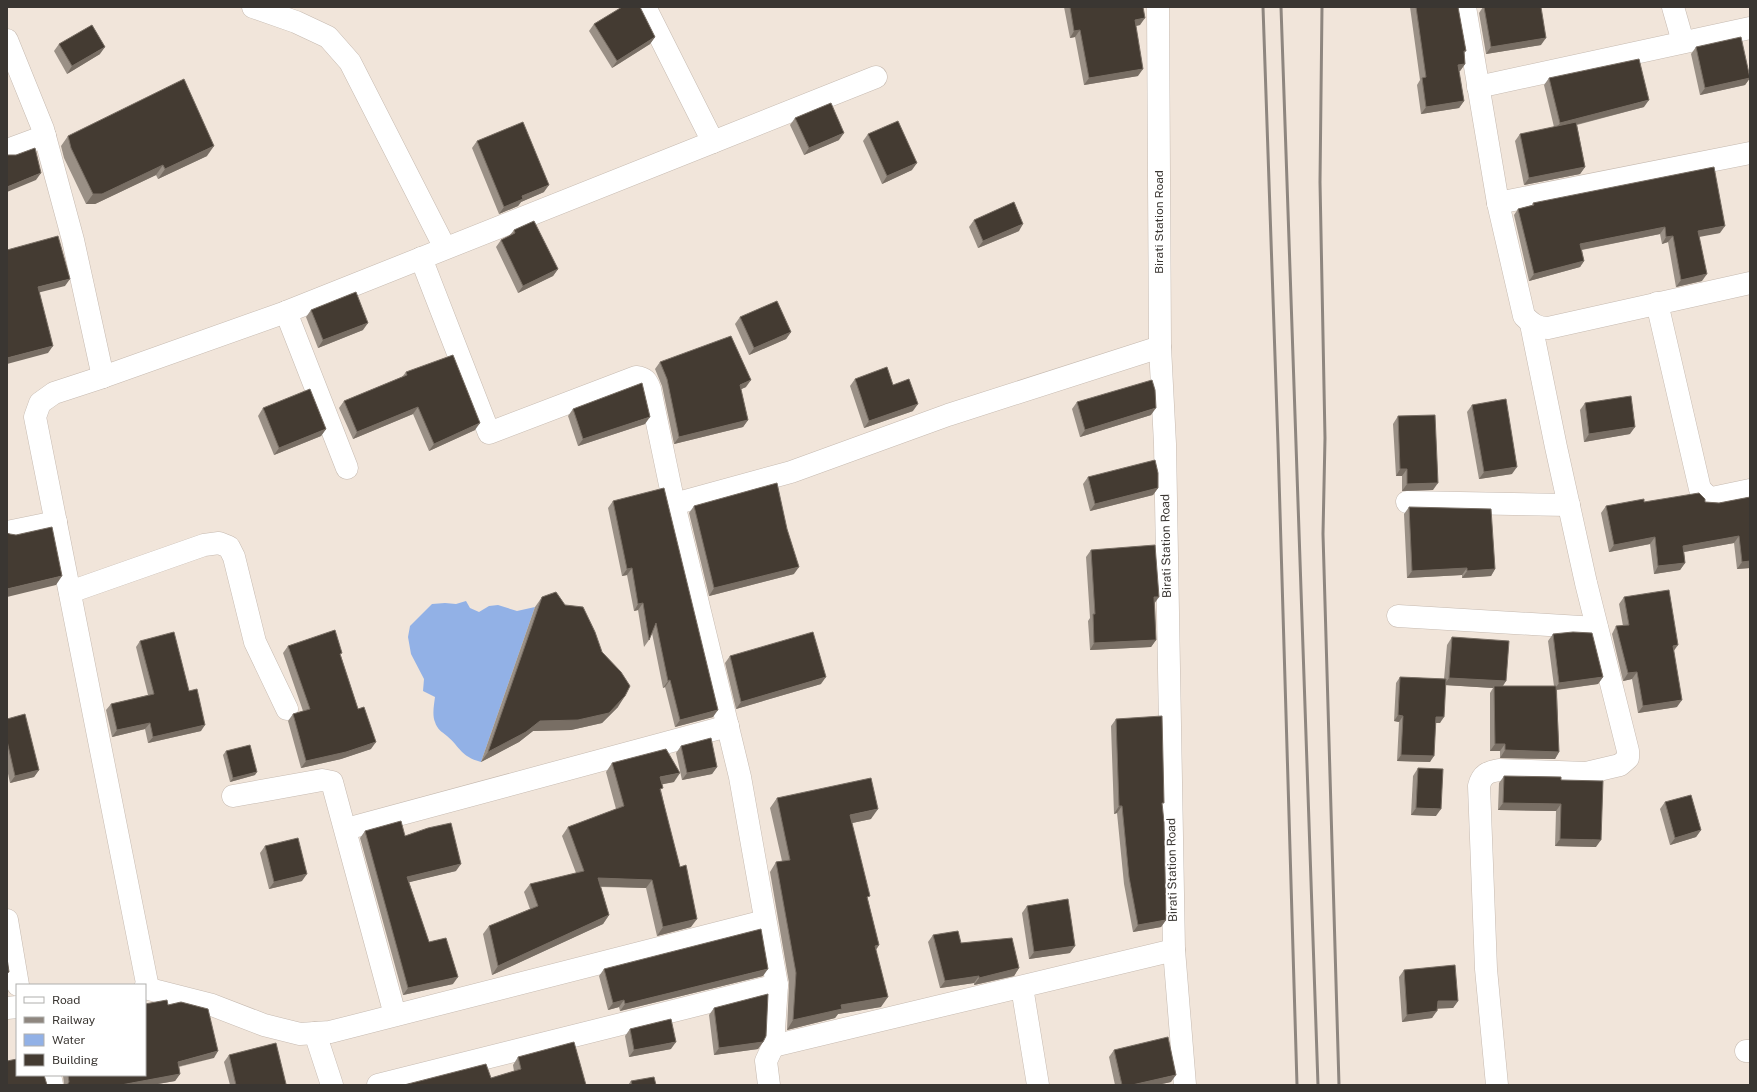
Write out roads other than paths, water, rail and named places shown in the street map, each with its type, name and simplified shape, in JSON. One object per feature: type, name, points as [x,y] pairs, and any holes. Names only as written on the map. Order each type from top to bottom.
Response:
[{"type":"street","points":[[253,7],[296,22],[328,37],[350,62],[445,248]]},
{"type":"street","points":[[645,7],[713,142]]},
{"type":"street","name":"Birati Station Road","points":[[1158,7],[1160,347],[1165,452],[1174,950],[1185,1085]]},
{"type":"street","points":[[1465,7],[1498,203],[1524,316],[1531,324],[1539,328],[1548,328],[1750,283]]},
{"type":"street","points":[[1673,7],[1683,42]]},
{"type":"street","points":[[1478,87],[1750,28]]},
{"type":"street","points":[[7,40],[45,136],[73,240],[103,377]]},
{"type":"street","points":[[145,984],[35,417],[40,404],[54,393],[286,312],[876,77]]},
{"type":"street","points":[[7,150],[45,136]]},
{"type":"street","points":[[1498,203],[1750,153]]},
{"type":"street","points":[[421,258],[489,433],[636,377],[647,381],[650,389],[674,504],[740,777],[777,985],[773,1046],[766,1061],[769,1085]]},
{"type":"street","points":[[1656,303],[1700,489],[1708,497],[1712,498],[1750,490]]},
{"type":"street","points":[[286,312],[346,468]]},
{"type":"street","points":[[1497,1085],[1486,969],[1479,786],[1481,777],[1489,772],[1499,770],[1586,772],[1620,765],[1628,758],[1628,751],[1597,628],[1569,505],[1531,324]]},
{"type":"street","points":[[674,504],[791,472],[948,415],[1160,347]]},
{"type":"street","points":[[1407,502],[1569,505]]},
{"type":"street","points":[[7,532],[56,522]]},
{"type":"street","points":[[70,592],[204,545],[218,543],[230,547],[234,557],[255,642],[288,708]]},
{"type":"street","points":[[1398,616],[1597,628]]},
{"type":"street","points":[[346,829],[728,726]]},
{"type":"street","points":[[233,796],[328,780],[332,782],[346,829],[395,1015]]},
{"type":"street","points":[[7,920],[18,984]]},
{"type":"street","points":[[146,988],[212,1005],[264,1026],[300,1034],[330,1032],[765,921]]},
{"type":"street","points":[[773,1046],[1174,950]]},
{"type":"street","points":[[378,1085],[777,985]]},
{"type":"street","points":[[1022,987],[1038,1085]]},
{"type":"street","points":[[315,1033],[332,1085]]},
{"type":"water","points":[[466,601],[470,608],[479,612],[489,606],[498,605],[517,611],[535,607],[481,762],[474,760],[461,751],[452,740],[437,727],[434,716],[435,697],[423,691],[424,679],[411,654],[408,637],[410,626],[432,604],[456,604]]},
{"type":"railway","points":[[1263,7],[1278,444],[1297,1085]]},
{"type":"railway","points":[[1281,7],[1318,1085]]},
{"type":"railway","points":[[1322,7],[1320,182],[1325,438],[1323,534],[1339,1085]]}]
